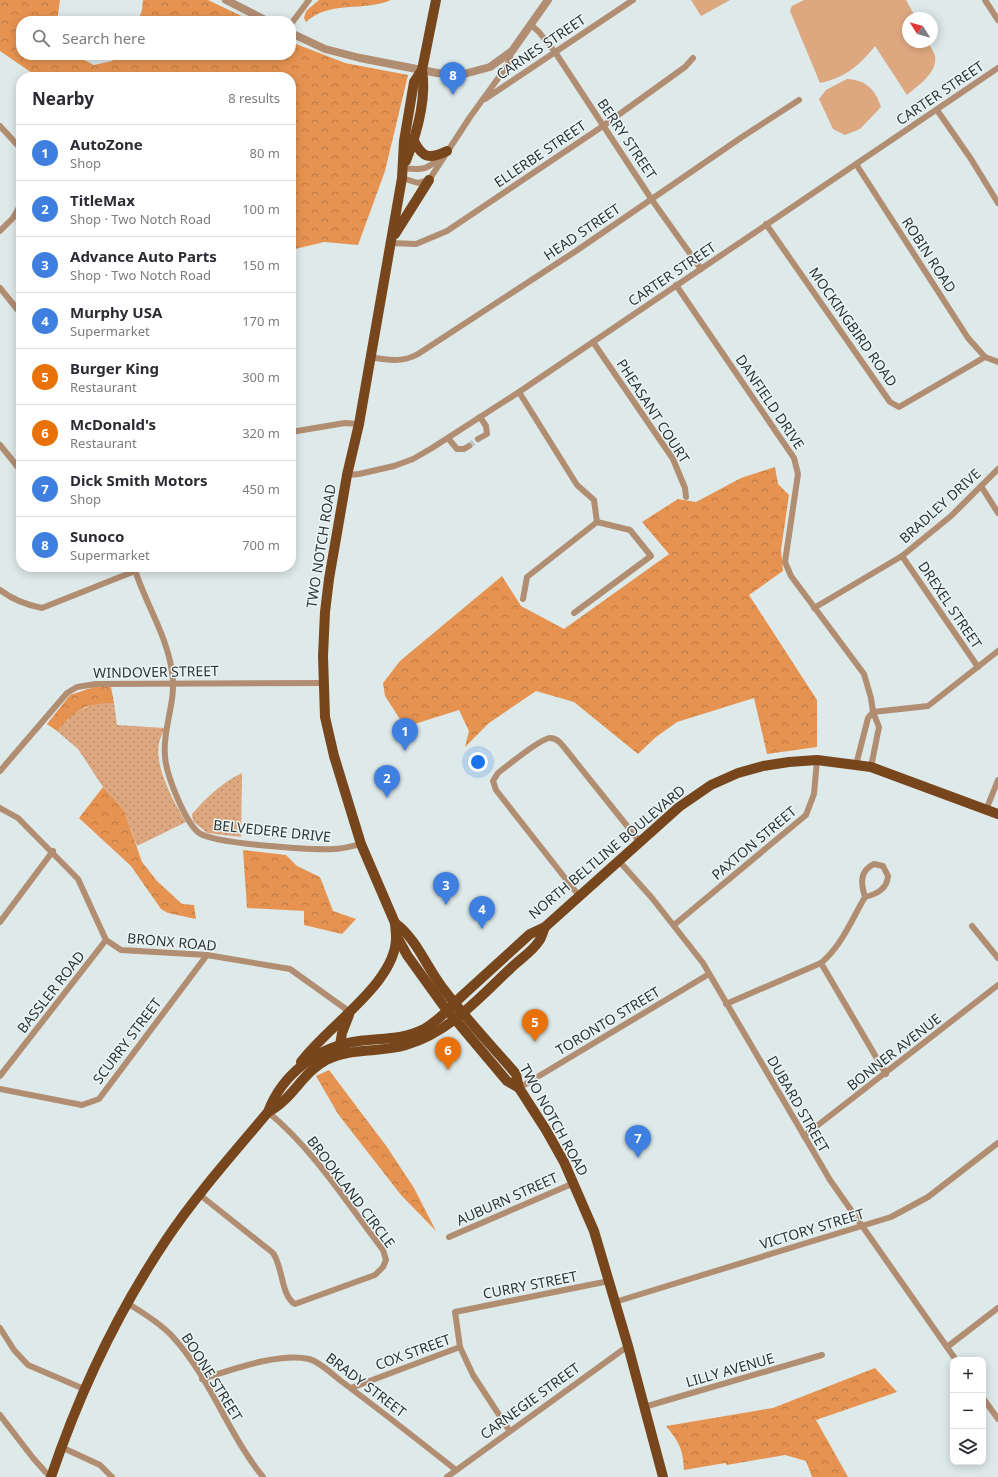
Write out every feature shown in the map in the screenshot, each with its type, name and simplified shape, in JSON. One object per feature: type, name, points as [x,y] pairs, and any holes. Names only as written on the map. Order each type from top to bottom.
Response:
[{"type":"main road","name":"TWO NOTCH ROAD","points":[[436,0],[422,70],[424,84],[414,141],[403,173],[359,424],[347,475],[325,605],[323,656],[325,717],[334,756],[361,844],[395,922],[396,936],[407,955],[451,1011]]},
{"type":"main road","name":"TWO NOTCH ROAD","points":[[403,173],[404,141],[414,82],[422,70]]},
{"type":"main road","points":[[414,141],[419,151],[427,156],[433,157],[447,151]]},
{"type":"main road","points":[[390,243],[406,214],[429,180]]},
{"type":"main road","name":"NORTH BELTLINE BOULEVARD","points":[[451,1011],[530,934],[545,927],[580,897],[678,807],[700,792],[724,779],[763,766],[788,762],[817,760],[871,767],[998,814]]},
{"type":"main road","name":"TWO NOTCH ROAD","points":[[395,922],[407,931],[428,966],[451,1011]]},
{"type":"main road","points":[[294,1072],[320,1053],[340,1050],[355,1051],[387,1049],[408,1044],[432,1035],[451,1011],[466,1010],[539,942],[545,927]]},
{"type":"main road","points":[[386,970],[394,953],[396,936]]},
{"type":"main road","points":[[50,1477],[84,1389],[110,1334],[127,1303],[167,1239],[200,1195],[268,1112],[272,1099],[311,1049],[350,1012],[386,970],[407,955]]},
{"type":"main road","name":"TWO NOTCH ROAD","points":[[466,1010],[516,1074],[519,1088],[546,1130],[574,1183],[594,1231],[628,1346],[663,1477]]},
{"type":"main road","points":[[451,1011],[507,1081],[519,1088]]},
{"type":"main road","points":[[268,1112],[280,1106],[315,1068],[340,1050],[342,1033],[350,1012]]},
{"type":"street","points":[[226,0],[257,16]]},
{"type":"street","points":[[296,17],[309,0]]},
{"type":"street","points":[[403,173],[418,183],[429,180],[447,151],[506,66],[512,51],[548,0]]},
{"type":"street","name":"CARNES STREET","points":[[482,101],[633,0]]},
{"type":"street","points":[[985,0],[998,20]]},
{"type":"street","name":"BERRY STREET","points":[[531,25],[540,32],[554,52],[652,200],[701,269]]},
{"type":"street","points":[[296,35],[332,50],[360,58],[449,75],[464,74],[490,67],[512,51]]},
{"type":"street","name":"ELLERBE STREET","points":[[390,243],[416,244],[439,235],[603,126],[684,67],[693,58]]},
{"type":"street","name":"CARTER STREET","points":[[347,475],[359,474],[394,466],[413,459],[448,438],[519,392],[998,68]]},
{"type":"street","name":"HEAD STREET","points":[[370,357],[398,361],[410,359],[652,200],[742,137],[799,100]]},
{"type":"street","points":[[937,110],[971,159],[998,203]]},
{"type":"street","points":[[0,126],[16,143]]},
{"type":"street","points":[[403,173],[427,169],[447,151]]},
{"type":"street","name":"ROBIN ROAD","points":[[856,164],[968,338],[985,357]]},
{"type":"street","points":[[0,231],[13,218],[16,213]]},
{"type":"street","name":"MOCKINGBIRD ROAD","points":[[766,224],[890,402],[899,407],[985,357]]},
{"type":"street","name":"DANFIELD DRIVE","points":[[676,285],[794,458],[798,474],[785,562],[791,576],[864,674],[872,698],[873,712],[879,727],[871,767]]},
{"type":"street","points":[[0,288],[16,308]]},
{"type":"street","name":"PHEASANT COURT","points":[[593,342],[674,459],[685,488],[686,497]]},
{"type":"street","points":[[985,357],[998,362]]},
{"type":"street","points":[[519,392],[577,485],[594,500],[596,522]]},
{"type":"street","points":[[478,439],[487,434],[486,426],[480,417]]},
{"type":"street","points":[[296,431],[345,423],[359,424]]},
{"type":"street","points":[[448,438],[456,449],[464,449],[469,446]]},
{"type":"street","points":[[0,445],[16,465]]},
{"type":"street","name":"BRADLEY DRIVE","points":[[814,608],[902,556],[951,516],[998,469]]},
{"type":"street","points":[[981,486],[998,513]]},
{"type":"street","points":[[522,599],[527,577],[596,522]]},
{"type":"street","points":[[574,613],[651,556],[630,530],[596,522]]},
{"type":"street","name":"DREXEL STREET","points":[[902,556],[978,667]]},
{"type":"street","points":[[0,590],[27,606],[42,608],[128,572]]},
{"type":"street","name":"BELVEDERE DRIVE","points":[[136,572],[153,611],[168,654],[174,684],[173,700],[165,749],[166,763],[185,813],[192,825],[199,832],[210,838],[236,842],[336,850],[361,844]]},
{"type":"street","points":[[856,765],[868,718],[873,712],[928,706],[998,651]]},
{"type":"street","name":"WINDOVER STREET","points":[[0,771],[39,727],[62,698],[78,687],[96,684],[325,683]]},
{"type":"street","points":[[580,897],[496,790],[493,781],[498,773],[542,741],[551,738],[555,739],[563,746],[640,842]]},
{"type":"street","name":"PAXTON STREET","points":[[674,925],[806,815],[814,794],[817,760]]},
{"type":"street","points":[[986,810],[998,780]]},
{"type":"street","name":"BRONX ROAD","points":[[0,808],[18,818],[53,851],[78,879],[106,940],[121,950],[207,955],[290,969],[350,1012]]},
{"type":"street","points":[[0,922],[53,851]]},
{"type":"street","name":"DUBARD STREET","points":[[618,861],[674,925],[709,974],[830,1180],[954,1357]]},
{"type":"street","points":[[726,1004],[821,963],[838,943],[865,897],[879,892],[886,884],[888,876],[883,866],[874,864],[865,872],[862,881],[865,897]]},
{"type":"street","points":[[972,926],[998,958]]},
{"type":"street","name":"BASSLER ROAD","points":[[0,1076],[106,940]]},
{"type":"street","name":"SCURRY STREET","points":[[0,1089],[82,1105],[98,1099],[207,955]]},
{"type":"street","points":[[821,963],[886,1074]]},
{"type":"street","name":"TORONTO STREET","points":[[519,1088],[709,974]]},
{"type":"street","name":"BONNER AVENUE","points":[[804,1136],[886,1074],[998,985]]},
{"type":"street","name":"BROOKLAND CIRCLE","points":[[200,1195],[273,1253],[280,1266],[288,1299],[295,1304],[299,1304],[375,1275],[383,1268],[386,1263],[386,1256],[380,1247],[302,1145],[268,1112]]},
{"type":"street","name":"VICTORY STREET","points":[[615,1302],[891,1217],[916,1205],[998,1143]]},
{"type":"street","name":"AUBURN STREET","points":[[449,1237],[574,1183]]},
{"type":"street","name":"CURRY STREET","points":[[460,1347],[455,1312],[609,1281]]},
{"type":"street","name":"BOONE STREET","points":[[127,1303],[171,1335],[202,1379],[248,1458],[263,1477]]},
{"type":"street","points":[[947,1347],[998,1308]]},
{"type":"street","points":[[0,1328],[14,1350],[28,1365],[84,1389]]},
{"type":"street","name":"CARNEGIE STREET","points":[[447,1477],[509,1430],[628,1346]]},
{"type":"street","points":[[460,1347],[472,1375],[509,1430]]},
{"type":"street","name":"COX STREET","points":[[351,1388],[460,1347]]},
{"type":"street","name":"LILLY AVENUE","points":[[644,1407],[822,1355]]},
{"type":"street","name":"BRADY STREET","points":[[202,1379],[245,1365],[286,1358],[309,1359],[317,1363],[351,1388],[456,1470]]},
{"type":"street","points":[[986,1402],[998,1419]]},
{"type":"street","points":[[0,1415],[33,1458],[50,1477]]},
{"type":"street","points":[[61,1447],[100,1465],[112,1477]]},
{"type":"shaded area","points":[[691,0],[730,0],[701,16]]},
{"type":"shaded area","points":[[804,0],[906,0],[913,12],[902,12],[902,48],[931,48],[935,56],[933,68],[926,78],[907,95],[875,46],[858,65],[851,70],[837,78],[820,83],[790,11],[792,6]]},
{"type":"shaded area","points":[[847,79],[859,81],[873,90],[881,107],[860,129],[845,135],[833,129],[819,99],[826,90]]},
{"type":"shaded area","points":[[96,703],[114,703],[117,725],[165,728],[159,743],[159,762],[166,784],[186,822],[137,846],[124,810],[103,787],[78,749],[57,731],[74,713]]},
{"type":"shaded area","points":[[242,773],[241,837],[207,833],[193,821],[192,814],[227,781]]},
{"type":"green space","points":[[0,0],[60,0],[58,16],[16,16],[16,60],[84,60],[94,65],[113,60],[296,60],[296,44],[345,63],[408,75],[385,171],[358,245],[324,242],[296,249],[296,72],[31,72],[0,51]]},
{"type":"green space","points":[[143,0],[208,0],[242,16],[140,16]]},
{"type":"green space","points":[[319,0],[391,0],[369,5],[325,11],[315,15],[306,22],[304,18],[306,11]]},
{"type":"green space","points":[[775,467],[778,484],[789,495],[781,550],[783,571],[749,595],[817,700],[817,747],[767,754],[754,698],[677,722],[656,737],[638,754],[574,702],[536,691],[489,723],[465,747],[469,731],[459,710],[405,727],[385,696],[383,683],[400,661],[502,576],[521,606],[564,629],[669,554],[642,522],[678,499],[696,502],[741,478]]},
{"type":"green space","points":[[94,687],[111,687],[114,703],[95,704],[81,709],[57,731],[47,724],[70,695]]},
{"type":"green space","points":[[103,787],[124,810],[142,862],[157,881],[182,904],[194,905],[196,919],[168,913],[161,909],[131,866],[79,818]]},
{"type":"green space","points":[[243,850],[286,855],[297,866],[320,877],[333,911],[356,919],[342,934],[304,925],[304,911],[247,908]]},
{"type":"green space","points":[[329,1070],[387,1147],[414,1188],[436,1231],[401,1195],[338,1114],[316,1076]]},
{"type":"green space","points":[[875,1368],[897,1392],[816,1420],[848,1477],[812,1477],[806,1461],[785,1455],[727,1465],[725,1463],[684,1470],[680,1446],[666,1426],[773,1408]]},
{"type":"tunnel","points":[[469,446],[478,439]]},
{"type":"place","name":"Sunoco","points":[[453,95]]},
{"type":"place","name":"AutoZone","points":[[405,751]]},
{"type":"place","name":"TitleMax","points":[[387,798]]},
{"type":"place","name":"Advance Auto Parts","points":[[446,905]]},
{"type":"place","name":"Murphy USA","points":[[482,929]]},
{"type":"place","name":"Burger King","points":[[535,1042]]},
{"type":"place","name":"McDonald's","points":[[448,1070]]},
{"type":"place","name":"Dick Smith Motors","points":[[638,1158]]}]
